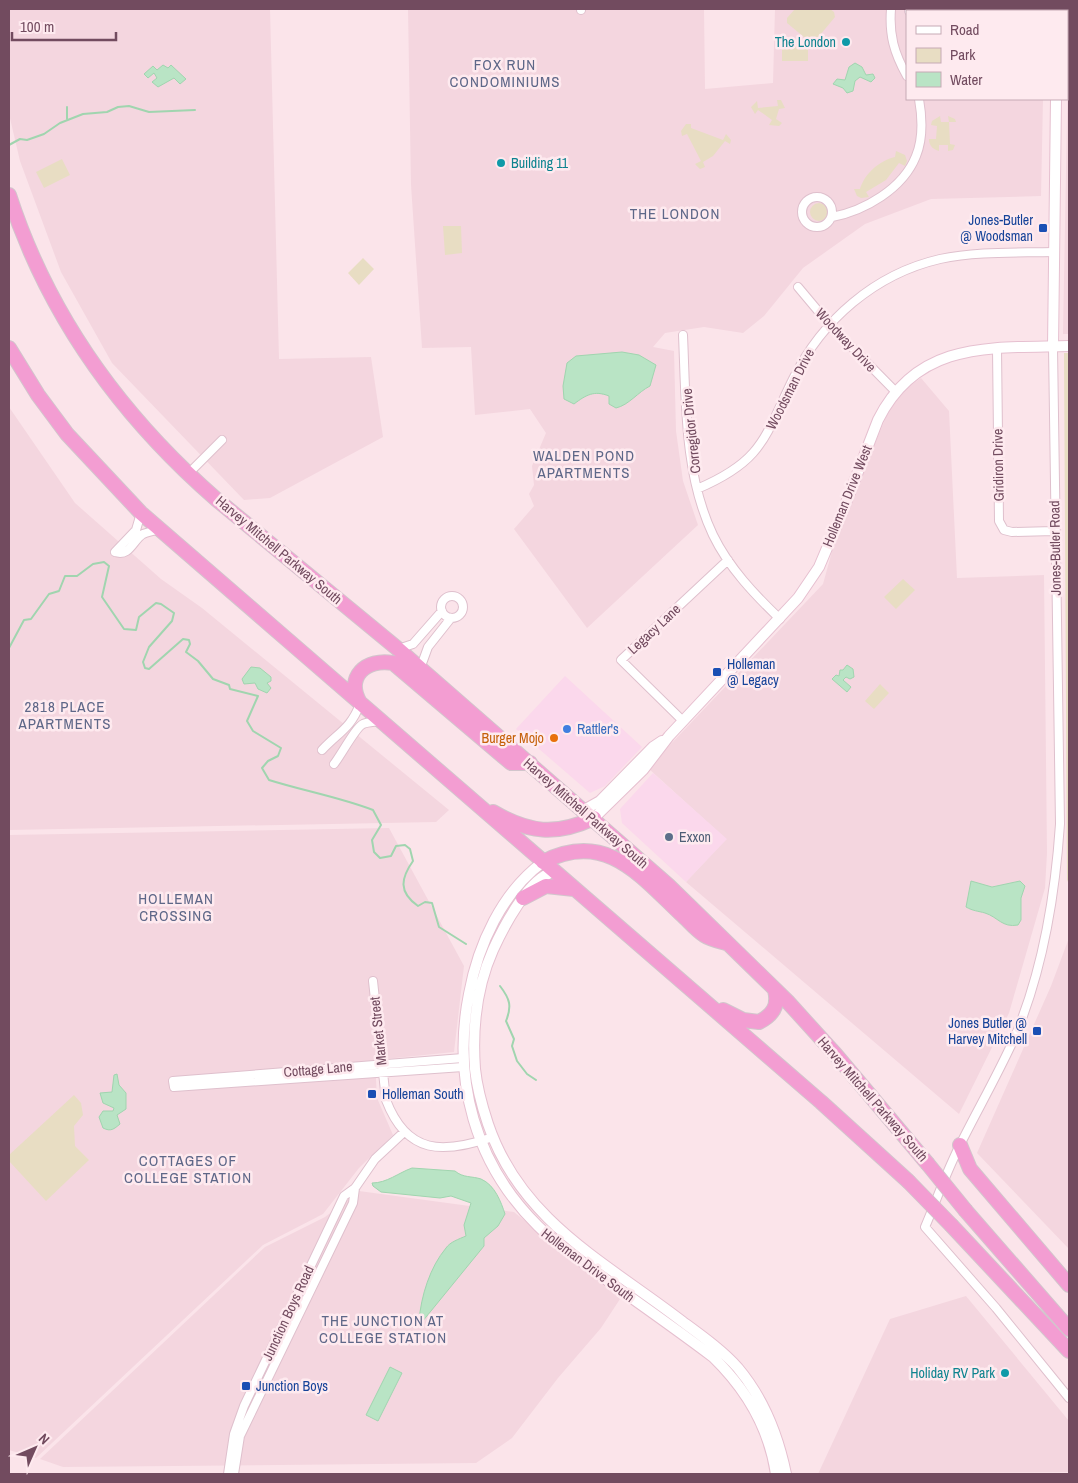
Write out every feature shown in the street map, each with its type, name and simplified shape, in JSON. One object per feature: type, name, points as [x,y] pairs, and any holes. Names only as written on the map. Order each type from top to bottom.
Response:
[{"type":"highway","name":"Harvey Mitchell Parkway South","points":[[9,195],[24,239],[66,323],[113,392],[141,426],[188,474],[398,649],[589,814],[731,945],[836,1054],[966,1211],[1069,1330]]},
{"type":"highway","name":"Harvey Mitchell Parkway South","points":[[9,348],[38,395],[67,434],[141,513],[822,1102],[908,1181],[1069,1351]]},
{"type":"highway","points":[[360,704],[355,694],[355,684],[359,674],[372,662],[382,660],[393,663],[511,763],[530,764]]},
{"type":"highway","points":[[467,796],[505,819],[526,828],[558,830],[575,826],[589,814]]},
{"type":"highway","points":[[543,862],[572,851],[587,850],[612,856],[635,872],[704,935],[731,945]]},
{"type":"highway","points":[[523,898],[546,886],[574,888]]},
{"type":"highway","points":[[704,1001],[743,1020],[759,1022],[772,1012],[776,1006],[776,990]]},
{"type":"highway","points":[[960,1145],[970,1169],[1069,1285]]},
{"type":"highway","points":[[1044,1323],[1069,1358]]},
{"type":"street","points":[[891,9],[889,26],[892,47],[906,74]]},
{"type":"street","points":[[832,217],[865,207],[886,194],[906,172],[916,156],[922,114],[920,100]]},
{"type":"street","name":"Jones-Butler Road","points":[[1056,100],[1053,347],[1054,531],[1060,824],[1056,883],[1046,938],[1030,993],[1013,1041],[960,1145],[925,1226],[996,1308],[1069,1398]]},
{"type":"street","name":"Woodsman Drive","points":[[697,489],[736,469],[762,442],[802,361],[829,324],[846,308],[892,276],[940,259],[986,253],[1054,252]]},
{"type":"street","name":"Woodway Drive","points":[[798,287],[829,324],[896,391]]},
{"type":"street","name":"Corregidor Drive","points":[[683,336],[690,444],[697,489],[714,535],[728,560],[760,600],[780,619]]},
{"type":"street","name":"Holleman Drive West","points":[[589,814],[643,770],[669,736],[798,598],[818,566],[844,508],[878,420],[896,391],[915,373],[941,358],[964,351],[1069,346]]},
{"type":"street","name":"Gridiron Drive","points":[[996,349],[999,521],[1004,530],[1012,532],[1054,531]]},
{"type":"street","points":[[188,474],[222,440]]},
{"type":"street","points":[[141,513],[136,530],[115,552],[121,554],[142,535],[159,530]]},
{"type":"street","name":"Legacy Lane","points":[[683,721],[621,660],[728,560]]},
{"type":"street","points":[[398,649],[413,644],[442,612],[443,600],[453,595],[459,597],[464,608],[460,615],[451,618],[424,654],[420,669]]},
{"type":"street","points":[[442,612],[451,618]]},
{"type":"street","points":[[322,750],[335,737],[340,736],[353,721],[360,704]]},
{"type":"street","points":[[334,764],[350,744],[351,737],[363,724],[380,721]]},
{"type":"street","name":"Holleman Drive South","points":[[543,862],[514,891],[484,941],[467,1003],[462,1030],[463,1063],[470,1110],[500,1179],[538,1226],[572,1256],[713,1357],[730,1374],[752,1403],[765,1430],[771,1447],[776,1474]]},
{"type":"street","name":"Holleman Drive South","points":[[554,872],[542,877],[523,898],[500,934],[479,986],[475,1010],[476,1077],[492,1137],[520,1187],[557,1229],[660,1304],[720,1351],[738,1368],[750,1384],[771,1420],[786,1474]]},
{"type":"street","name":"Market Street","points":[[373,981],[386,1100],[393,1118],[404,1132],[415,1141],[428,1146],[444,1147],[482,1141],[492,1137]]},
{"type":"street","name":"Cottage Lane","points":[[463,1063],[383,1073],[174,1084],[347,1066],[463,1063]]},
{"type":"street","points":[[347,1066],[348,1075]]},
{"type":"street","name":"Junction Boys Road","points":[[228,1474],[234,1434],[244,1406],[344,1196],[354,1188],[376,1159],[404,1132]]},
{"type":"street","name":"Junction Boys Road","points":[[234,1474],[240,1436],[353,1203],[354,1188]]},
{"type":"shaded area","points":[[9,9],[270,9],[279,359],[371,357],[383,437],[270,498],[244,500],[112,363],[61,272],[20,161],[9,114]]},
{"type":"shaded area","name":"The London","points":[[408,9],[704,9],[705,89],[773,83],[775,9],[935,9],[906,10],[906,100],[1043,100],[1041,196],[931,199],[865,224],[803,268],[764,316],[743,333],[704,327],[665,333],[653,347],[674,351],[676,431],[683,481],[698,525],[587,628],[514,529],[534,506],[529,494],[534,485],[532,466],[546,433],[530,409],[475,415],[471,347],[422,348],[411,185]]},
{"type":"shaded area","points":[[1069,9],[1069,334],[1063,334],[1068,100]]},
{"type":"shaded area","points":[[921,378],[949,411],[957,578],[1044,575],[1047,853],[1045,888],[1009,1013],[959,1114],[686,882],[726,839],[648,768],[823,584],[836,537],[889,410],[904,390]]},
{"type":"shaded area","name":"2818 PLACE APARTMENTS","points":[[9,407],[75,503],[161,579],[202,608],[449,810],[436,822],[9,830]]},
{"type":"shaded area","points":[[565,676],[642,747],[605,786],[590,793],[516,729]]},
{"type":"shaded area","points":[[653,773],[727,839],[686,882],[622,823],[620,809]]},
{"type":"shaded area","name":"COTTAGES OF COLLEGE STATION","points":[[389,828],[464,966],[454,1052],[375,1060],[377,1098],[393,1135],[359,1168],[323,1214],[263,1245],[36,1458],[9,1450],[9,835]]},
{"type":"shaded area","points":[[1069,938],[1069,1249],[977,1153],[1051,986]]},
{"type":"shaded area","name":"THE JUNCTION AT COLLEGE STATION","points":[[359,1191],[514,1212],[620,1299],[601,1328],[558,1378],[512,1438],[476,1463],[63,1467],[40,1459],[265,1247],[325,1217]]},
{"type":"shaded area","points":[[966,1296],[1069,1421],[1069,1472],[818,1474],[890,1319]]},
{"type":"green space","points":[[795,9],[830,9],[834,12],[835,17],[815,41],[810,42],[787,23],[787,18]]},
{"type":"green space","points":[[935,9],[1046,9],[1046,10]]},
{"type":"green space","points":[[782,42],[808,42],[808,61],[782,61]]},
{"type":"green space","points":[[777,100],[781,100],[785,108],[779,109],[776,119],[782,123],[779,126],[769,125],[772,120],[758,110],[755,114],[751,107],[757,101],[758,108],[778,106]]},
{"type":"green space","points":[[940,116],[941,122],[949,122],[950,144],[955,145],[953,150],[948,151],[948,145],[939,145],[939,151],[930,144],[929,139],[936,139],[937,126],[931,125],[932,121]]},
{"type":"green space","points":[[948,116],[955,119],[956,122],[949,122]]},
{"type":"green space","points":[[686,124],[691,124],[691,128],[723,140],[726,134],[731,140],[730,144],[725,141],[713,156],[703,162],[705,167],[700,169],[695,164],[701,161],[687,134],[682,136],[681,131]]},
{"type":"green space","points":[[896,151],[905,155],[907,161],[905,166],[899,163],[886,180],[866,192],[869,197],[861,198],[857,196],[854,189],[860,189],[865,178],[873,168],[895,157]]},
{"type":"green space","points":[[62,159],[70,175],[44,188],[36,172]]},
{"type":"green space","points":[[815,203],[823,203],[828,208],[826,219],[815,221],[810,216],[810,208]]},
{"type":"green space","points":[[443,226],[461,226],[462,253],[445,255]]},
{"type":"green space","points":[[363,258],[374,269],[359,285],[348,273]]},
{"type":"green space","points":[[1064,353],[1069,353],[1069,877],[1067,882]]},
{"type":"green space","points":[[903,579],[915,590],[896,609],[884,597]]},
{"type":"green space","points":[[880,684],[889,693],[874,709],[865,701]]},
{"type":"green space","points":[[74,1095],[81,1103],[83,1115],[74,1126],[75,1146],[89,1160],[46,1201],[9,1161],[9,1155]]},
{"type":"water","points":[[855,63],[862,67],[866,75],[873,74],[875,78],[871,82],[860,77],[855,81],[853,91],[847,93],[843,88],[833,84],[837,79],[845,80],[849,67]]},
{"type":"water","points":[[163,65],[168,68],[171,65],[186,79],[180,84],[174,78],[158,87],[152,82],[157,78],[154,73],[148,78],[144,74],[153,66],[157,70]]},
{"type":"water","points":[[622,352],[639,355],[656,365],[650,386],[625,404],[616,408],[609,404],[609,396],[599,393],[590,394],[574,404],[564,399],[563,386],[567,363],[576,356]]},
{"type":"water","points":[[847,665],[853,669],[854,677],[850,679],[846,677],[843,680],[851,687],[847,692],[832,679],[836,675],[839,676],[840,670],[843,670]]},
{"type":"water","points":[[251,667],[260,668],[271,677],[271,681],[267,683],[271,688],[267,693],[258,689],[255,683],[244,684],[242,679]]},
{"type":"water","points":[[971,881],[992,887],[1020,881],[1025,886],[1021,898],[1021,920],[1018,925],[1008,925],[985,913],[966,907]]},
{"type":"water","points":[[117,1074],[119,1085],[126,1093],[126,1109],[117,1115],[120,1124],[114,1129],[108,1130],[103,1128],[99,1117],[103,1111],[113,1111],[114,1108],[103,1103],[100,1093],[112,1092],[114,1075]]},
{"type":"water","points":[[412,1168],[455,1171],[464,1176],[481,1179],[494,1190],[505,1214],[498,1226],[484,1238],[484,1246],[422,1322],[419,1321],[427,1282],[435,1264],[448,1246],[466,1236],[464,1225],[471,1203],[451,1196],[440,1198],[381,1192],[373,1186],[372,1183],[388,1180]]},
{"type":"water","points":[[390,1367],[402,1373],[378,1421],[366,1415]]},
{"type":"waterway","points":[[9,145],[20,139],[27,140],[44,134],[60,123],[83,114],[107,112],[118,107],[129,106],[149,112],[195,110]]},
{"type":"waterway","points":[[67,107],[67,119]]},
{"type":"waterway","points":[[9,648],[24,620],[31,619],[49,594],[59,591],[65,576],[77,576],[93,564],[104,562],[109,566],[102,597],[124,629],[136,630],[139,617],[156,603],[161,604],[174,613],[172,621],[149,647],[143,662],[145,668],[149,669],[183,639],[189,640],[190,644],[186,652],[198,661],[213,679],[229,685],[230,689],[258,696],[247,721],[253,731],[281,748],[278,756],[268,761],[262,768],[269,780],[373,810],[381,825],[372,840],[374,852],[380,858],[391,856],[396,846],[405,845],[410,849],[413,861],[404,879],[404,890],[418,906],[425,902],[432,903],[439,927],[466,944]]},
{"type":"waterway","points":[[500,986],[509,1003],[506,1021],[514,1039],[512,1046],[517,1061],[527,1074],[536,1080]]},
{"type":"place","name":"The London","points":[[846,42]]},
{"type":"place","name":"Building 11","points":[[501,163]]},
{"type":"place","name":"Jones-Butler @ Woodsman","points":[[1043,228]]},
{"type":"place","name":"Holleman @ Legacy","points":[[717,672]]},
{"type":"place","name":"Rattler's","points":[[567,729]]},
{"type":"place","name":"Burger Mojo","points":[[554,738]]},
{"type":"place","name":"Exxon","points":[[669,837]]},
{"type":"place","name":"Jones Butler @ Harvey Mitchell","points":[[1037,1031]]},
{"type":"place","name":"Holleman South","points":[[372,1094]]},
{"type":"place","name":"Holiday RV Park","points":[[1005,1373]]},
{"type":"place","name":"Junction Boys","points":[[246,1386]]},
{"type":"district","name":"FOX RUN CONDOMINIUMS","points":[[505,74]]},
{"type":"district","name":"THE LONDON","points":[[675,214]]},
{"type":"district","name":"WALDEN POND APARTMENTS","points":[[584,464]]},
{"type":"district","name":"2818 PLACE APARTMENTS","points":[[65,716]]},
{"type":"district","name":"HOLLEMAN CROSSING","points":[[176,908]]},
{"type":"district","name":"COTTAGES OF COLLEGE STATION","points":[[188,1170]]},
{"type":"district","name":"THE JUNCTION AT COLLEGE STATION","points":[[383,1330]]}]
